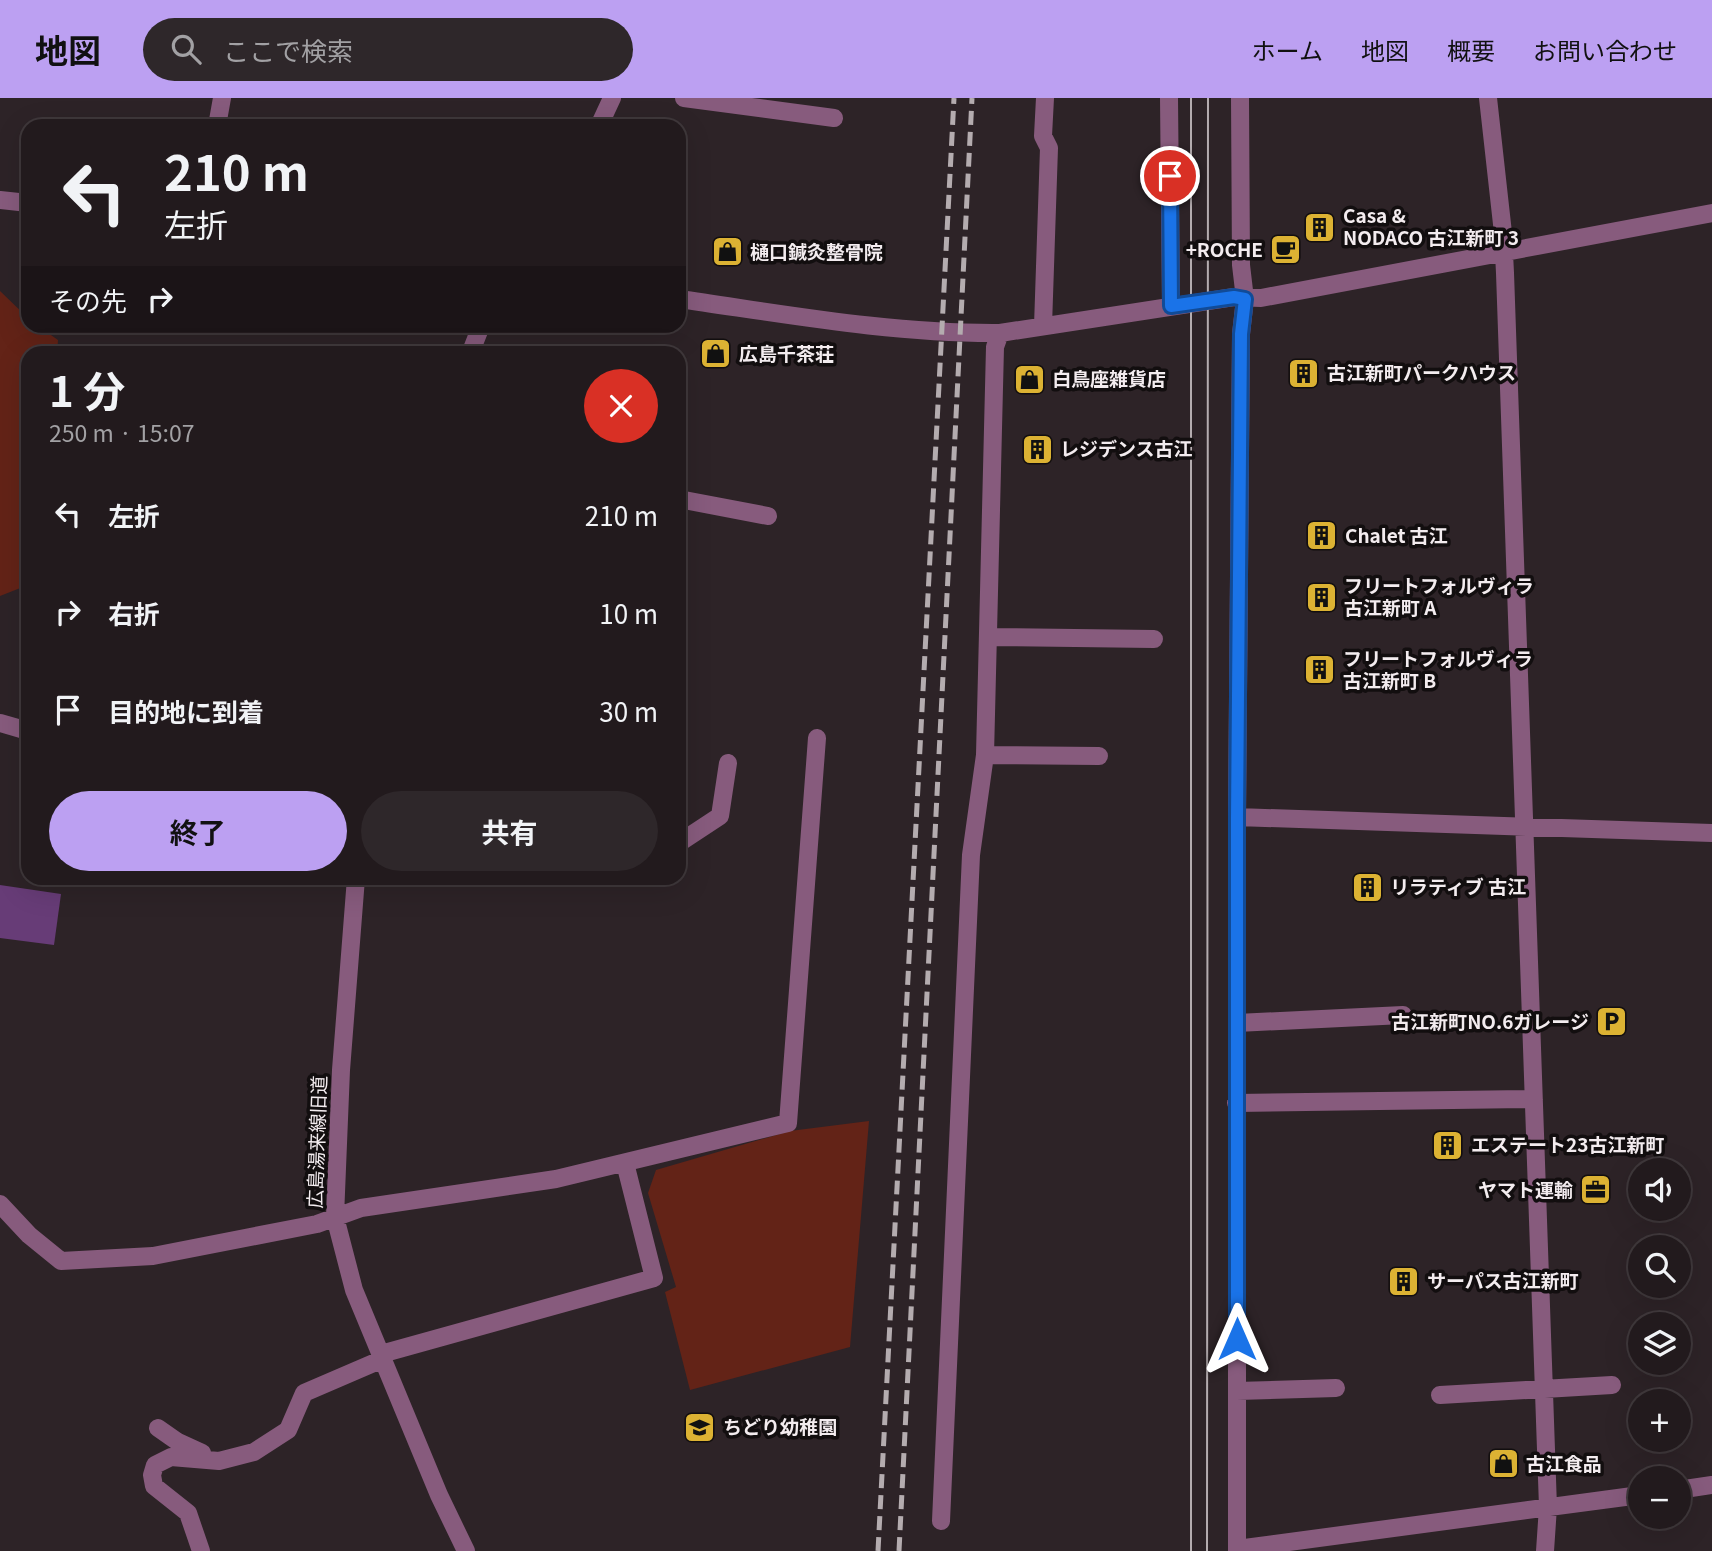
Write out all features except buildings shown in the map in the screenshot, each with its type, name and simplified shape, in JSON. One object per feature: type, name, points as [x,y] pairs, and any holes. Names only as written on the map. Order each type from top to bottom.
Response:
[{"type":"street","points":[[218,119],[222,98]]},
{"type":"street","points":[[602,119],[612,98]]},
{"type":"street","points":[[684,98],[834,118]]},
{"type":"street","points":[[1043,326],[1049,148],[1043,136],[1045,98]]},
{"type":"street","points":[[1169,98],[1171,306]]},
{"type":"street","points":[[1240,98],[1241,264],[1245,299],[1241,334],[1237,817],[1237,1550],[1628,1497]]},
{"type":"street","points":[[1488,98],[1504,252],[1548,1507],[1545,1551]]},
{"type":"street","points":[[0,200],[21,203]]},
{"type":"street","points":[[686,300],[841,321],[960,333],[1000,333],[1234,297],[1261,298],[1712,213]]},
{"type":"street","points":[[941,1521],[971,855],[985,755],[995,347],[1000,333]]},
{"type":"street","points":[[686,500],[768,516]]},
{"type":"street","points":[[989,637],[1154,639]]},
{"type":"street","points":[[0,723],[21,729]]},
{"type":"street","points":[[0,1204],[29,1235],[61,1261],[153,1256],[317,1224],[361,1208],[556,1179],[788,1123],[817,738]]},
{"type":"street","points":[[985,755],[1099,756]]},
{"type":"street","points":[[686,838],[720,816],[728,763]]},
{"type":"street","points":[[1237,817],[1712,833]]},
{"type":"street","name":"広島湯来線旧道","points":[[355,885],[341,1070],[335,1217],[354,1290],[439,1495],[466,1551]]},
{"type":"street","points":[[1237,1023],[1403,1015]]},
{"type":"street","points":[[1236,1103],[1534,1099]]},
{"type":"street","points":[[201,1551],[188,1513],[154,1486],[152,1475],[155,1465],[171,1457],[208,1461],[254,1452],[288,1430],[304,1393],[382,1356],[654,1278],[625,1163]]},
{"type":"street","points":[[1440,1395],[1612,1385]]},
{"type":"street","points":[[1237,1391],[1336,1388]]},
{"type":"street","points":[[158,1428],[177,1442],[205,1454],[208,1461]]},
{"type":"street","points":[[1691,1488],[1712,1485]]},
{"type":"shaded area","points":[[0,291],[21,311],[21,333],[48,333],[58,340],[58,346],[21,346],[21,588],[0,596]]},
{"type":"shaded area","points":[[0,885],[61,894],[54,945],[0,938]]},
{"type":"shaded area","points":[[869,1121],[850,1347],[690,1390],[665,1292],[676,1287],[648,1193],[656,1170],[790,1131]]},
{"type":"tram line","points":[[1191,98],[1191,1551]]},
{"type":"tram line","points":[[1207,1551],[1208,98]]},
{"type":"railway","points":[[878,1551],[954,98]]},
{"type":"railway","points":[[899,1551],[972,98]]},
{"type":"place","name":"Casa & NODACO 古江新町 3","points":[[1320,227]]},
{"type":"place","name":"+ROCHE","points":[[1286,250]]},
{"type":"place","name":"樋口鍼灸整骨院","points":[[727,252]]},
{"type":"place","name":"広島千茶荘","points":[[716,354]]},
{"type":"place","name":"古江新町パークハウス","points":[[1304,373]]},
{"type":"place","name":"白鳥座雑貨店","points":[[1029,379]]},
{"type":"place","name":"レジデンス古江","points":[[1037,449]]},
{"type":"place","name":"Chalet 古江","points":[[1322,536]]},
{"type":"place","name":"フリートフォルヴィラ 古江新町 A","points":[[1321,597]]},
{"type":"place","name":"フリートフォルヴィラ 古江新町 B","points":[[1320,670]]},
{"type":"place","name":"リラティブ 古江","points":[[1367,887]]},
{"type":"place","name":"古江新町NO.6ガレージ","points":[[1612,1022]]},
{"type":"place","name":"エステート23古江新町","points":[[1448,1145]]},
{"type":"place","name":"ヤマト運輸","points":[[1596,1190]]},
{"type":"place","name":"サーパス古江新町","points":[[1404,1281]]},
{"type":"place","name":"ちどり幼稚園","points":[[700,1427]]},
{"type":"place","name":"古江食品","points":[[1503,1464]]},
{"type":"route","points":[[1170,176],[1171,306],[1234,297],[1245,299],[1241,334],[1237,790],[1237,1339]]}]
